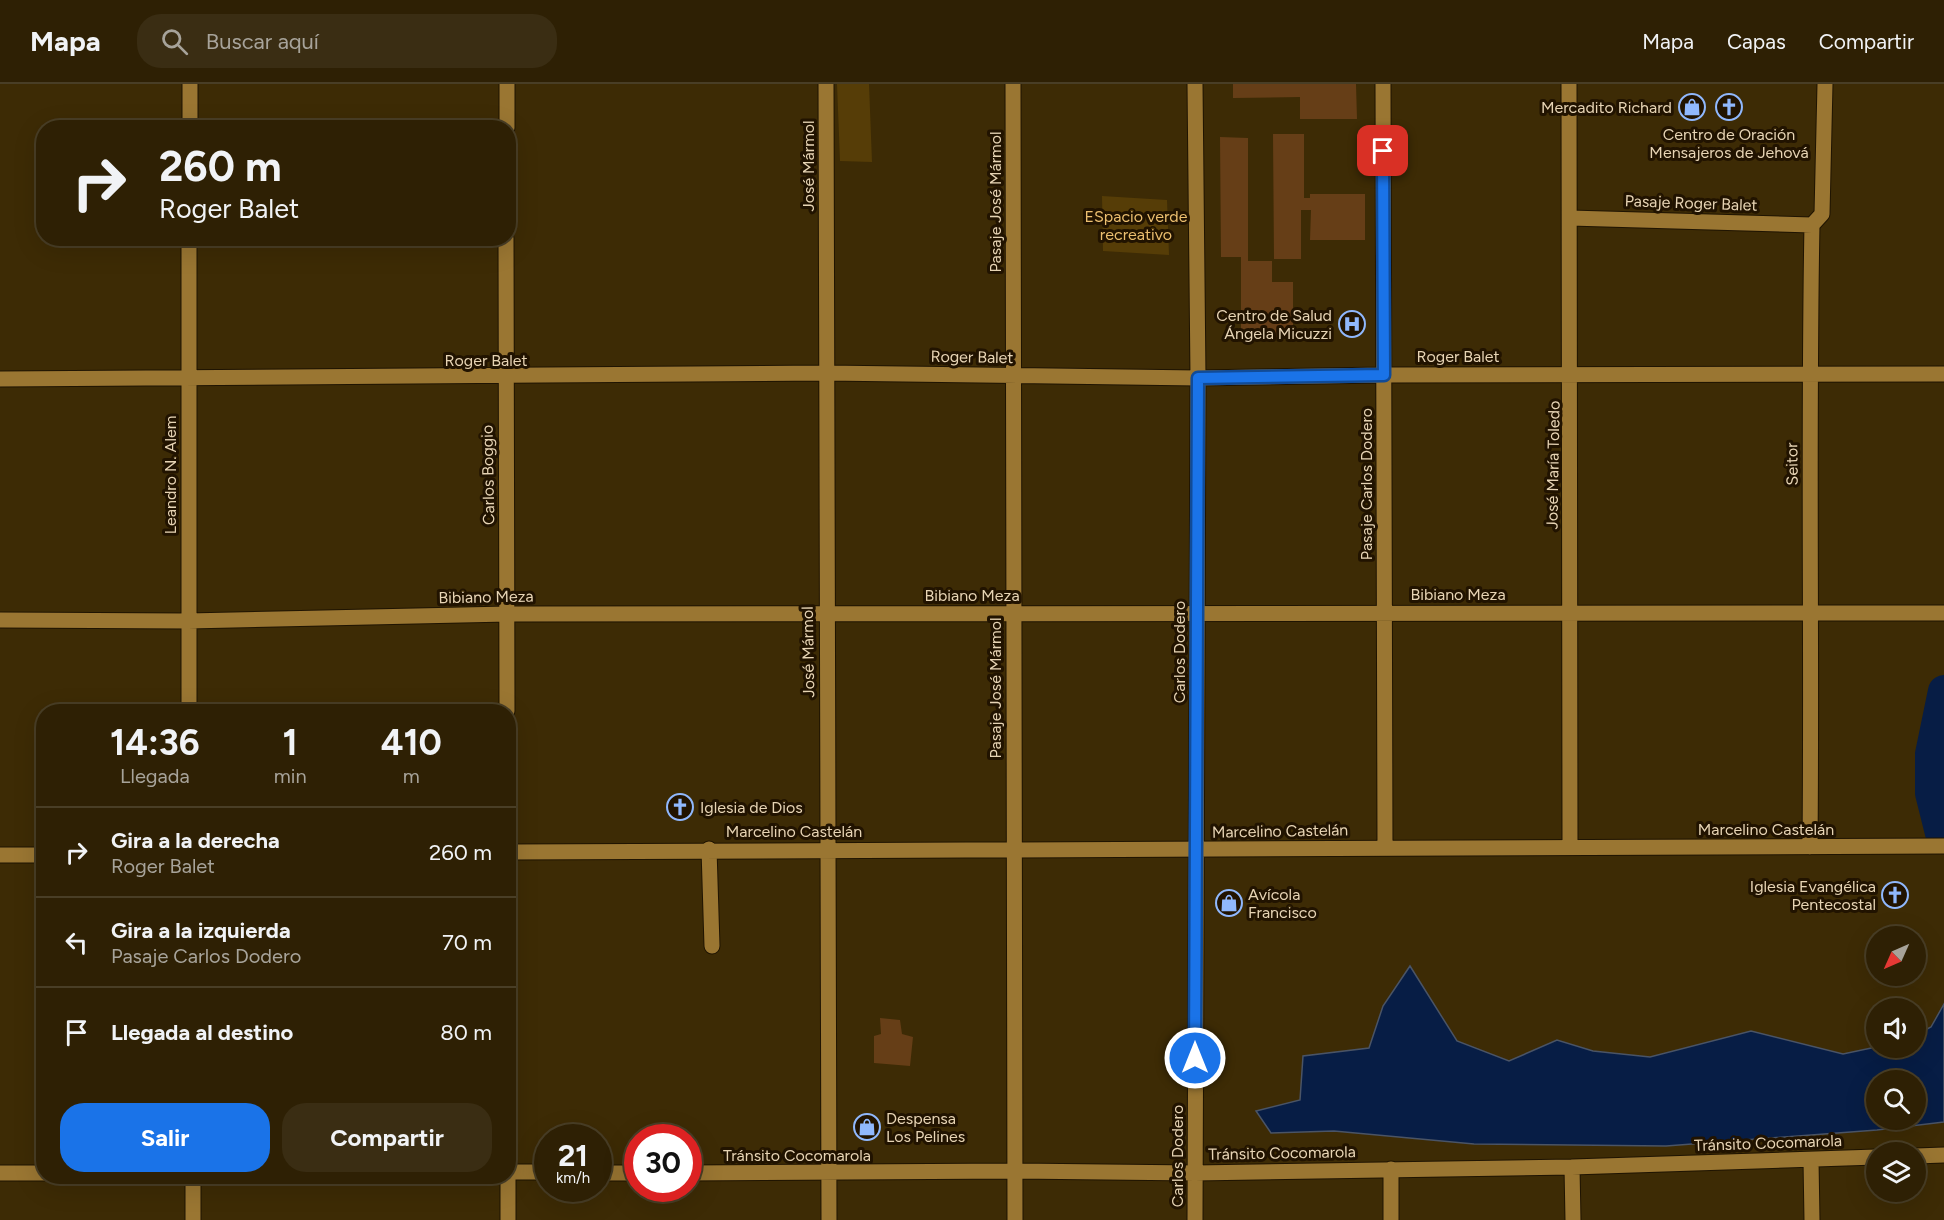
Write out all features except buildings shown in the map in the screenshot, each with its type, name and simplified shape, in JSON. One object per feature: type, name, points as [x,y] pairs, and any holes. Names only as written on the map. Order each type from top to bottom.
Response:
[{"type":"street","points":[[190,84],[190,120]]},
{"type":"street","points":[[507,84],[507,120]]},
{"type":"street","name":"José Mármol","points":[[826,84],[829,1220]]},
{"type":"street","name":"Pasaje José Mármol","points":[[1013,84],[1015,1220]]},
{"type":"street","name":"Carlos Dodero","points":[[1195,84],[1198,378],[1195,1220]]},
{"type":"street","name":"Pasaje Carlos Dodero","points":[[1383,84],[1385,848]]},
{"type":"street","name":"José María Toledo","points":[[1569,84],[1572,374],[1569,612],[1570,846]]},
{"type":"street","name":"Seitor","points":[[1810,847],[1812,612],[1809,376],[1812,225],[1822,214],[1825,84]]},
{"type":"street","name":"Pasaje Roger Balet","points":[[1570,218],[1812,225]]},
{"type":"street","name":"Leandro N. Alem","points":[[189,246],[189,704]]},
{"type":"street","name":"Carlos Boggio","points":[[506,246],[504,378],[507,704]]},
{"type":"street","name":"Roger Balet","points":[[0,379],[504,378],[826,373],[1198,378],[1384,375],[1944,374]]},
{"type":"street","name":"Bibiano Meza","points":[[0,620],[188,621],[508,614],[1383,611],[1944,613]]},
{"type":"street","name":"Marcelino Castelán","points":[[516,852],[709,849],[1196,850],[1570,846],[1944,846]]},
{"type":"street","points":[[709,849],[712,946]]},
{"type":"street","points":[[0,855],[36,855]]},
{"type":"street","points":[[1926,1156],[1944,1155]]},
{"type":"street","name":"Tránsito Cocomarola","points":[[702,1173],[1015,1171],[1195,1173],[1572,1167],[1866,1157]]},
{"type":"street","points":[[1810,1160],[1812,1220]]},
{"type":"street","points":[[1572,1167],[1573,1220]]},
{"type":"street","points":[[1391,1169],[1391,1220]]},
{"type":"street","points":[[0,1173],[36,1173]]},
{"type":"street","points":[[516,1174],[534,1173]]},
{"type":"street","points":[[193,1184],[193,1220]]},
{"type":"street","points":[[508,1184],[508,1220]]},
{"type":"green space","points":[[837,84],[869,84],[872,162],[840,161]]},
{"type":"green space","name":"ESpacio verde recreativo","points":[[1102,196],[1167,200],[1169,255],[1103,251]]},
{"type":"water","points":[[1410,966],[1457,1041],[1509,1061],[1557,1040],[1593,1051],[1650,1057],[1751,1031],[1843,1054],[1866,1049],[1866,1058],[1926,1058],[1926,1030],[1931,1027],[1944,1004],[1944,1122],[1926,1124],[1926,1070],[1866,1070],[1866,1130],[1877,1130],[1666,1146],[1474,1144],[1334,1131],[1271,1133],[1256,1111],[1300,1100],[1303,1056],[1369,1048],[1383,1006]]},
{"type":"waterway","points":[[1941,833],[1931,793],[1931,754],[1944,691]]},
{"type":"place","name":"Mercadito Richard","points":[[1692,107]]},
{"type":"place","name":"Centro de Oración Mensajeros de Jehová","points":[[1729,107]]},
{"type":"place","name":"Centro de Salud Ángela Micuzzi","points":[[1352,324]]},
{"type":"place","name":"Iglesia de Dios","points":[[680,807]]},
{"type":"place","name":"Iglesia Evangélica Pentecostal","points":[[1895,895]]},
{"type":"place","name":"Avícola Francisco","points":[[1229,903]]},
{"type":"place","name":"Despensa Los Pelines","points":[[867,1127]]},
{"type":"route","points":[[1195,1058],[1198,378],[1384,375],[1383,151]]}]
